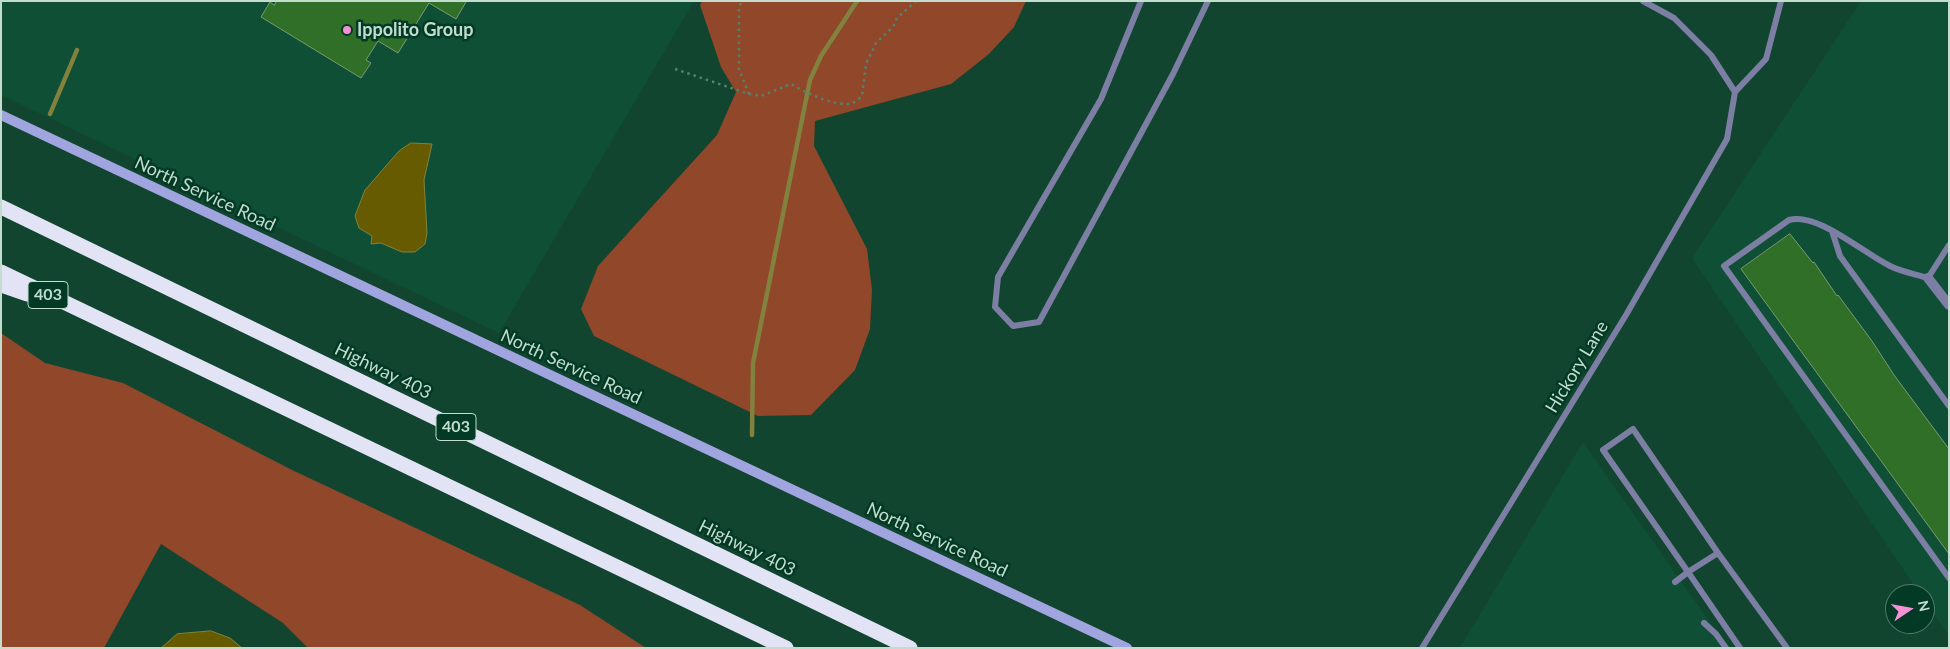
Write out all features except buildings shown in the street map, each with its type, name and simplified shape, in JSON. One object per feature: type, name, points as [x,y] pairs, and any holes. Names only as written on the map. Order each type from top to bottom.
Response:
[{"type":"highway","name":"Highway 403","points":[[1,207],[910,648]]},
{"type":"highway","name":"403","points":[[1,272],[786,648]]},
{"type":"highway","points":[[1,285],[94,318]]},
{"type":"street","name":"North Service Road","points":[[1,115],[1127,648]]},
{"type":"street","points":[[1928,278],[1949,305]]},
{"type":"lane","points":[[1141,1],[1101,99],[998,277],[994,307],[1013,326],[1039,322],[1173,74],[1208,1]]},
{"type":"lane","points":[[1643,1],[1674,18],[1711,54],[1735,92],[1766,59],[1781,1]]},
{"type":"lane","name":"Hickory Lane","points":[[1422,648],[1626,315],[1727,139],[1735,92]]},
{"type":"lane","points":[[1949,245],[1928,278],[1891,267],[1818,222],[1797,217],[1789,220],[1724,266],[1949,578]]},
{"type":"lane","points":[[1832,231],[1840,256],[1949,406]]},
{"type":"lane","points":[[1740,648],[1603,450],[1633,429],[1718,553],[1788,648]]},
{"type":"lane","points":[[1675,582],[1718,553]]},
{"type":"lane","points":[[1704,623],[1716,634],[1726,648]]},
{"type":"path","points":[[743,1],[739,6],[739,69],[749,94]]},
{"type":"path","points":[[675,68],[749,94],[761,96],[791,84],[836,103],[852,103],[862,96],[866,64],[876,43],[893,27],[897,18],[916,1]]},
{"type":"shaded area","points":[[1,1],[694,1],[499,333],[1,95]]},
{"type":"shaded area","points":[[702,1],[1026,1],[1014,27],[989,54],[951,84],[815,121],[814,146],[867,249],[872,290],[870,329],[855,370],[811,415],[758,416],[594,336],[581,309],[598,266],[717,135],[736,92],[721,67],[700,5]]},
{"type":"shaded area","points":[[1861,1],[1949,1],[1949,636],[1935,616],[1935,584],[1913,584],[1692,258]]},
{"type":"shaded area","points":[[411,143],[432,144],[424,180],[427,233],[425,244],[415,252],[402,252],[381,243],[371,244],[372,236],[359,228],[355,216],[365,190],[399,151]]},
{"type":"shaded area","points":[[1,333],[45,363],[123,383],[292,470],[580,605],[646,648],[308,648],[283,623],[161,544],[104,648],[1,648]]},
{"type":"shaded area","points":[[1583,442],[1728,648],[1460,648]]},
{"type":"shaded area","points":[[211,631],[230,638],[242,648],[161,648],[177,634]]},
{"type":"waterway","points":[[752,435],[753,363],[810,80],[821,56],[857,1]]},
{"type":"waterway","points":[[50,114],[77,50]]},
{"type":"place","name":"Ippolito Group","points":[[347,30]]}]
